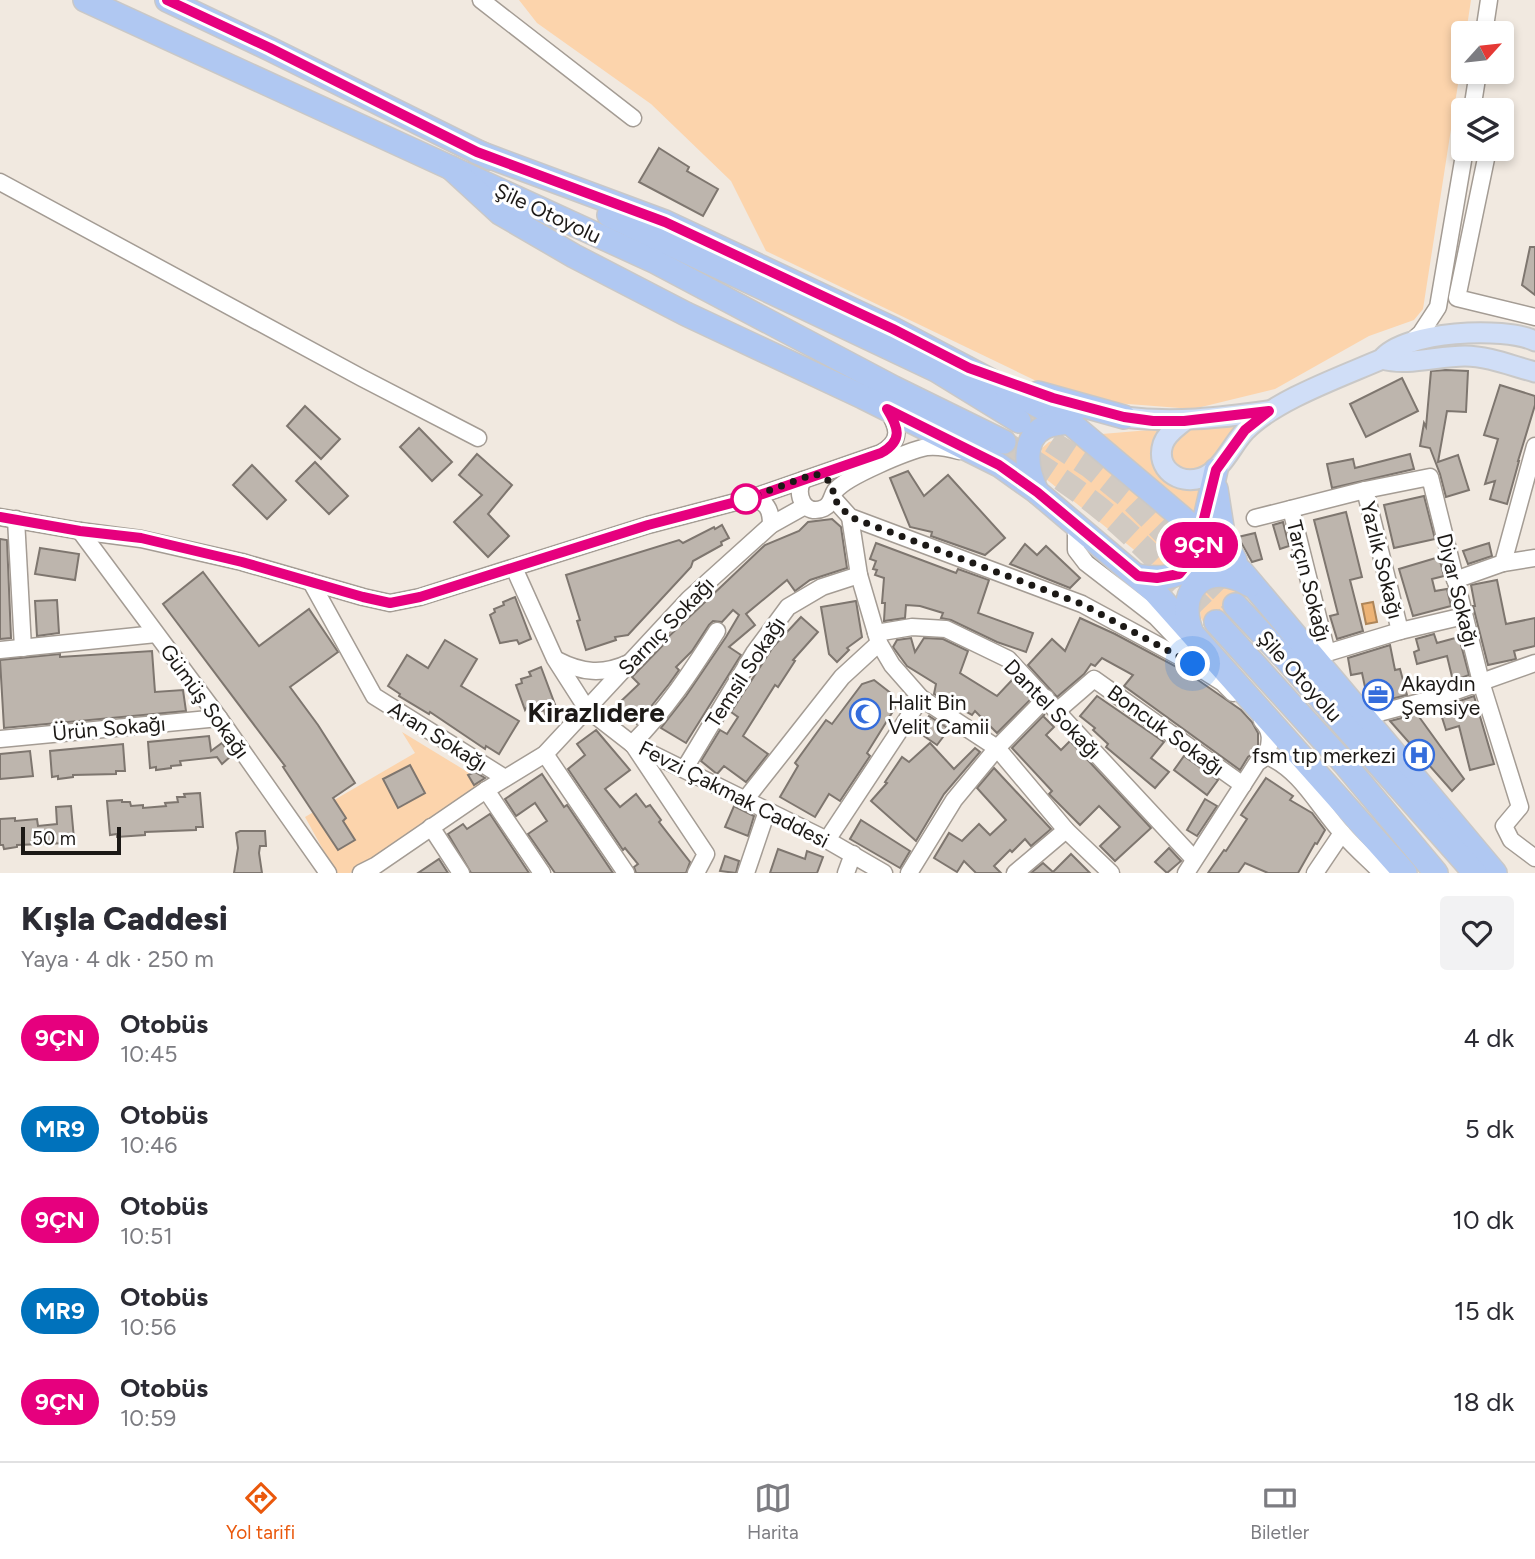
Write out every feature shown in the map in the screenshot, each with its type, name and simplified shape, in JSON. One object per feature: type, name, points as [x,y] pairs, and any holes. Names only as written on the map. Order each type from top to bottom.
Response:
[{"type":"highway","name":"Şile Otoyolu","points":[[85,0],[656,262],[894,388],[1004,442]]},
{"type":"highway","name":"Şile Otoyolu","points":[[167,0],[270,48],[477,152],[936,370],[1019,421]]},
{"type":"highway","points":[[477,152],[665,222],[893,329],[1069,422],[1242,572],[1494,873]]},
{"type":"highway","points":[[450,168],[500,213],[573,256],[999,465],[1037,492],[1155,592],[1405,873]]},
{"type":"highway","points":[[969,368],[1053,398],[1124,417]]},
{"type":"highway","points":[[1037,492],[1028,468],[1029,444],[1033,436],[1044,427],[1124,417]]},
{"type":"highway","points":[[1138,576],[1163,578],[1179,574],[1195,555],[1216,470]]},
{"type":"highway","points":[[1216,470],[1217,502],[1224,540],[1242,572]]},
{"type":"highway","points":[[1193,635],[1186,606],[1191,592],[1204,579],[1213,575],[1228,575],[1261,593]]},
{"type":"highway","name":"Şile Otoyolu","points":[[1235,605],[1475,873]]},
{"type":"highway","name":"Şile Otoyolu","points":[[1216,622],[1343,763],[1437,873]]},
{"type":"main road","points":[[1184,421],[1169,433],[1163,445],[1162,459],[1168,472],[1179,479],[1193,480],[1216,470],[1245,430],[1269,411],[1382,359],[1388,351],[1412,341],[1502,332],[1535,341]]},
{"type":"main road","points":[[1382,359],[1396,362],[1468,356],[1490,359],[1535,372]]},
{"type":"main road","points":[[1124,417],[1184,421],[1269,411]]},
{"type":"street","points":[[481,0],[633,118]]},
{"type":"street","points":[[1486,21],[1489,0]]},
{"type":"street","points":[[1412,341],[1421,333],[1438,307],[1463,161]]},
{"type":"street","points":[[1486,161],[1458,298],[1535,317]]},
{"type":"street","points":[[0,181],[478,438]]},
{"type":"street","points":[[1438,307],[1445,324],[1457,335]]},
{"type":"street","points":[[23,648],[8,518],[80,531],[141,538],[242,562],[390,603],[420,597],[648,525],[751,498],[892,447],[897,436],[895,422],[887,409]]},
{"type":"street","points":[[1503,563],[1535,446]]},
{"type":"street","points":[[803,480],[799,496],[805,506],[816,510],[826,507],[834,495],[877,466],[928,447],[972,453]]},
{"type":"street","points":[[820,474],[830,481],[834,495],[850,517],[859,575],[877,638],[892,665],[922,698],[997,748],[1066,830],[1111,873]]},
{"type":"street","name":"Diyar Sokağı","points":[[1255,518],[1365,490],[1430,477],[1480,682],[1520,807],[1504,826],[1511,840],[1535,858]]},
{"type":"street","name":"Yazlık Sokağı","points":[[1365,490],[1400,631]]},
{"type":"street","points":[[751,498],[761,500],[767,506],[771,514],[771,525]]},
{"type":"street","name":"Sarnıç Sokağı","points":[[372,871],[431,827],[545,754],[690,599],[771,525],[805,506]]},
{"type":"street","name":"Tarçın Sokağı","points":[[1291,509],[1327,653],[1400,631]]},
{"type":"street","points":[[850,517],[1082,604],[1223,683],[1268,726],[1271,737],[1262,760],[1190,866]]},
{"type":"street","points":[[1076,524],[1076,550],[1086,563],[1156,617],[1179,641],[1193,664]]},
{"type":"street","name":"Gümüş Sokağı","points":[[80,531],[219,718],[328,873]]},
{"type":"street","points":[[1455,580],[1503,563],[1535,558]]},
{"type":"street","name":"Fevzi Çakmak Caddesi","points":[[514,568],[555,659],[587,709],[632,744],[827,840],[884,873]]},
{"type":"street","name":"Temsil Sokağı","points":[[685,768],[754,653],[788,607],[822,587],[859,575]]},
{"type":"street","name":"Aran Sokağı","points":[[311,582],[374,696],[505,778]]},
{"type":"street","points":[[1400,631],[1464,616]]},
{"type":"street","name":"Dantel Sokağı","points":[[877,638],[912,627],[946,629],[1008,659],[1046,698],[1190,866]]},
{"type":"street","points":[[696,873],[706,853],[632,744],[656,720],[687,680],[717,631]]},
{"type":"street","points":[[0,650],[156,634]]},
{"type":"street","points":[[745,800],[842,677],[877,638]]},
{"type":"street","points":[[555,659],[574,669],[598,672],[614,670],[631,663]]},
{"type":"street","points":[[1375,714],[1439,697],[1535,663]]},
{"type":"street","name":"Boncuk Sokağı","points":[[1057,712],[1094,679],[1243,785]]},
{"type":"street","points":[[827,840],[922,698]]},
{"type":"street","points":[[909,873],[954,800],[997,748],[1046,698]]},
{"type":"street","name":"Ürün Sokağı","points":[[0,739],[219,718]]},
{"type":"street","points":[[545,754],[625,873]]},
{"type":"street","points":[[1262,760],[1284,764],[1312,794],[1342,833],[1382,873]]},
{"type":"street","points":[[486,790],[542,873]]},
{"type":"street","points":[[746,873],[767,811]]},
{"type":"street","points":[[431,827],[461,873]]},
{"type":"street","points":[[1015,873],[1066,830]]},
{"type":"street","points":[[1315,873],[1342,833]]},
{"type":"street","points":[[846,873],[853,854]]},
{"type":"shaded area","points":[[519,0],[1471,0],[1468,21],[1451,21],[1451,84],[1458,84],[1456,98],[1451,98],[1451,129],[1423,309],[1414,320],[1369,336],[1275,389],[1193,409],[1076,400],[766,251],[731,181],[651,104],[537,23]]},
{"type":"shaded area","points":[[1239,422],[1204,469],[1188,473],[1175,467],[1173,453],[1175,443],[1181,435],[1202,427]]},
{"type":"shaded area","points":[[1161,429],[1152,455],[1204,486],[1197,517],[1102,434]]},
{"type":"shaded area","points":[[1060,439],[1074,440],[1190,531],[1188,553],[1170,567],[1153,565],[1046,479],[1040,463],[1042,448],[1049,442]]},
{"type":"shaded area","points":[[1219,583],[1246,595],[1207,629],[1201,618],[1198,599],[1206,588]]},
{"type":"shaded area","points":[[1373,602],[1377,622],[1366,624],[1362,604]]},
{"type":"shaded area","points":[[402,732],[489,785],[350,873],[336,873],[305,817],[415,753]]},
{"type":"building","points":[[659,148],[689,167],[687,171],[718,189],[703,216],[639,182]]},
{"type":"building","points":[[1530,247],[1535,247],[1535,295],[1522,285]]},
{"type":"building","points":[[1431,371],[1468,371],[1466,412],[1447,411],[1438,462],[1458,455],[1469,490],[1446,497],[1430,448],[1420,446],[1424,423],[1426,427]]},
{"type":"building","points":[[1402,378],[1418,411],[1366,437],[1350,404]]},
{"type":"building","points":[[1500,385],[1535,396],[1535,405],[1507,504],[1490,499],[1495,481],[1485,484],[1498,439],[1484,435]]},
{"type":"building","points":[[305,406],[340,439],[321,459],[287,426]]},
{"type":"building","points":[[419,428],[452,462],[432,481],[400,447]]},
{"type":"building","points":[[477,454],[512,485],[488,514],[509,536],[488,557],[454,522],[482,495],[459,475]]},
{"type":"building","points":[[1410,454],[1414,469],[1332,488],[1327,464],[1353,459],[1355,468]]},
{"type":"building","points":[[315,462],[348,496],[329,514],[296,481]]},
{"type":"building","points":[[252,465],[286,500],[267,519],[233,485]]},
{"type":"building","points":[[908,471],[924,496],[948,475],[1005,538],[985,555],[931,536],[932,532],[910,527],[890,478]]},
{"type":"building","points":[[1424,496],[1435,539],[1394,548],[1384,505]]},
{"type":"building","points":[[1346,512],[1362,577],[1350,580],[1363,631],[1337,639],[1330,616],[1338,614],[1314,520]]},
{"type":"building","points":[[832,519],[841,527],[847,568],[810,580],[795,591],[787,580],[746,614],[755,625],[729,647],[741,655],[686,743],[661,728],[726,637],[739,615],[733,610],[722,622],[713,621],[709,625],[692,651],[676,667],[679,670],[669,684],[637,724],[618,704],[639,684],[632,677],[665,640],[765,545],[799,531],[808,522]]},
{"type":"building","points":[[1283,522],[1289,546],[1280,549],[1273,525]]},
{"type":"building","points":[[722,525],[729,538],[721,542],[722,545],[693,561],[691,567],[628,635],[615,637],[616,640],[586,650],[566,575],[679,540],[683,543]]},
{"type":"building","points":[[1255,533],[1262,559],[1252,562],[1238,537]]},
{"type":"building","points":[[0,539],[7,540],[11,638],[0,639]]},
{"type":"building","points":[[876,543],[956,573],[958,569],[989,580],[978,613],[1033,633],[1026,652],[941,618],[943,613],[920,606],[906,605],[905,618],[884,621],[884,578],[875,575],[877,570],[873,569],[876,561],[870,559]]},
{"type":"building","points":[[1489,543],[1492,556],[1468,564],[1463,551]]},
{"type":"building","points":[[1025,544],[1037,555],[1046,546],[1080,578],[1070,588],[1010,564]]},
{"type":"building","points":[[40,548],[79,554],[75,580],[35,574]]},
{"type":"building","points":[[1439,557],[1444,576],[1432,579],[1435,591],[1447,589],[1451,606],[1413,616],[1399,569]]},
{"type":"building","points":[[203,572],[259,646],[309,609],[338,652],[290,687],[355,783],[333,798],[346,818],[343,821],[355,840],[338,850],[283,767],[285,766],[163,604]]},
{"type":"building","points":[[1497,580],[1506,624],[1535,618],[1535,646],[1514,651],[1516,659],[1488,665],[1473,606],[1471,585]]},
{"type":"building","points":[[515,597],[531,639],[519,644],[517,640],[500,643],[490,615],[495,612],[494,609],[504,605],[503,602]]},
{"type":"building","points":[[57,600],[59,633],[37,636],[35,601]]},
{"type":"building","points":[[856,601],[862,637],[847,648],[849,650],[837,662],[829,654],[821,607]]},
{"type":"building","points":[[801,617],[818,632],[793,660],[795,661],[778,687],[775,685],[743,736],[768,754],[746,782],[724,766],[717,774],[701,761],[720,730],[727,734],[738,717],[731,712],[773,647]]},
{"type":"building","points":[[1080,618],[1188,673],[1241,710],[1258,733],[1258,750],[1248,757],[1240,770],[1124,686],[1133,675],[1102,658],[1095,666],[1091,664],[1084,674],[1057,697],[1028,665],[1052,639],[1065,651]]},
{"type":"building","points":[[1434,634],[1437,643],[1459,637],[1469,675],[1453,681],[1447,656],[1417,664],[1414,652],[1419,650],[1416,639]]},
{"type":"building","points":[[911,638],[915,652],[924,638],[943,639],[968,651],[960,673],[997,696],[1013,679],[1031,699],[997,733],[975,711],[972,715],[934,694],[936,684],[907,666],[893,647],[897,640]]},
{"type":"building","points":[[445,640],[477,659],[461,686],[519,721],[499,754],[486,746],[485,749],[430,712],[429,714],[399,696],[400,694],[388,686],[407,655],[428,668]]},
{"type":"building","points":[[1390,645],[1395,670],[1400,669],[1407,695],[1371,704],[1362,673],[1351,675],[1348,658]]},
{"type":"building","points":[[152,651],[155,692],[183,690],[186,711],[4,728],[0,660],[60,654],[60,657]]},
{"type":"building","points":[[541,667],[557,710],[545,714],[544,710],[534,714],[530,702],[525,710],[516,685],[522,683],[521,679],[531,676],[529,672]]},
{"type":"building","points":[[874,680],[892,694],[895,708],[867,753],[870,756],[840,801],[829,794],[815,817],[780,797],[798,766],[795,763],[826,720],[832,724],[862,684]]},
{"type":"building","points":[[1097,696],[1164,742],[1151,758],[1169,772],[1155,788],[1106,747],[1108,744],[1093,730],[1095,728],[1080,716]]},
{"type":"building","points":[[1474,696],[1494,764],[1470,770],[1459,726],[1446,730],[1439,708]]},
{"type":"building","points":[[1417,714],[1464,779],[1452,791],[1390,721]]},
{"type":"building","points":[[929,716],[949,729],[937,745],[918,732]]},
{"type":"building","points":[[1043,716],[1054,727],[1046,735],[1061,750],[1070,741],[1151,828],[1115,861],[1100,846],[1120,827],[1099,806],[1080,825],[1049,794],[1052,791],[1012,748]]},
{"type":"building","points":[[596,730],[630,770],[605,789],[620,807],[636,794],[646,807],[650,805],[661,820],[659,822],[690,862],[686,873],[636,873],[634,867],[638,864],[625,848],[623,850],[568,769],[585,755],[577,744]]},
{"type":"building","points":[[209,736],[211,751],[222,743],[231,756],[222,764],[217,757],[180,761],[181,765],[171,768],[150,768],[148,742]]},
{"type":"building","points":[[930,743],[954,769],[975,748],[980,752],[944,794],[916,841],[871,801],[887,783],[885,782],[902,757],[909,762]]},
{"type":"building","points":[[123,744],[125,771],[116,771],[116,774],[73,775],[58,779],[58,776],[52,777],[50,751]]},
{"type":"building","points":[[30,751],[33,776],[0,779],[0,754]]},
{"type":"building","points":[[1184,756],[1218,780],[1207,795],[1174,770]]},
{"type":"building","points":[[410,765],[425,793],[398,808],[383,779]]},
{"type":"building","points":[[994,768],[1051,829],[1031,846],[1025,839],[1012,852],[1010,850],[994,866],[1001,873],[976,873],[964,861],[957,872],[934,858],[949,833],[962,841],[979,824],[990,835],[1006,820],[977,788]]},
{"type":"building","points":[[475,772],[485,778],[474,785],[468,775]]},
{"type":"building","points":[[542,774],[564,807],[567,805],[613,873],[555,873],[528,834],[547,821],[535,803],[516,816],[505,799]]},
{"type":"building","points":[[1266,778],[1293,796],[1290,800],[1312,813],[1325,830],[1317,844],[1315,843],[1298,873],[1268,873],[1245,863],[1238,873],[1208,873],[1247,819],[1241,815]]},
{"type":"building","points":[[200,793],[203,827],[196,827],[196,830],[145,832],[145,835],[110,835],[107,801],[122,800],[130,802],[131,806],[143,805],[143,808],[166,806],[165,803],[178,802],[177,797],[185,797],[184,794]]},
{"type":"building","points":[[1205,799],[1217,806],[1197,836],[1187,830]]},
{"type":"building","points":[[71,806],[74,839],[68,840],[68,843],[17,845],[4,849],[3,845],[0,845],[0,819],[37,819],[38,826],[57,824],[56,807]]},
{"type":"building","points":[[734,806],[754,816],[748,836],[725,827]]},
{"type":"building","points":[[490,814],[529,873],[471,873],[448,834],[463,824],[467,829]]},
{"type":"building","points":[[861,820],[910,851],[900,868],[850,839]]},
{"type":"building","points":[[265,831],[266,846],[260,846],[259,853],[262,873],[234,873],[238,848],[236,833]]},
{"type":"building","points":[[1169,848],[1181,861],[1167,873],[1155,862]]},
{"type":"building","points":[[778,849],[805,859],[807,851],[823,857],[817,873],[770,873]]},
{"type":"building","points":[[1071,854],[1090,873],[1031,873],[1043,863],[1053,872]]},
{"type":"building","points":[[725,856],[739,861],[736,873],[720,871]]},
{"type":"building","points":[[439,859],[448,873],[418,873]]},
{"type":"tunnel","points":[[1023,423],[1090,467],[1132,501],[1235,605]]},
{"type":"tunnel","points":[[1004,442],[1101,509],[1146,549],[1216,622]]},
{"type":"bus line","name":"9ÇN","points":[[0,517],[141,538],[242,562],[390,603],[420,597],[648,525],[751,498],[808,476],[881,453],[892,447],[897,436],[895,422],[887,409],[999,465],[1037,492],[1138,576],[1163,578],[1179,574],[1195,555],[1216,470],[1245,430],[1269,411],[1184,421],[1124,417],[1053,398],[969,368],[893,329],[665,222],[477,152],[270,48],[167,0]]},
{"type":"place","name":"Akaydın Şemsiye","points":[[1378,695]]},
{"type":"place","name":"Halit Bin Velit Camii","points":[[865,714]]},
{"type":"place","name":"fsm tıp merkezi","points":[[1419,755]]},
{"type":"district","name":"Kirazlıdere","points":[[596,712]]},
{"type":"route","points":[[746,499],[820,474],[830,481],[833,498],[850,517],[1082,604],[1193,664]]}]
